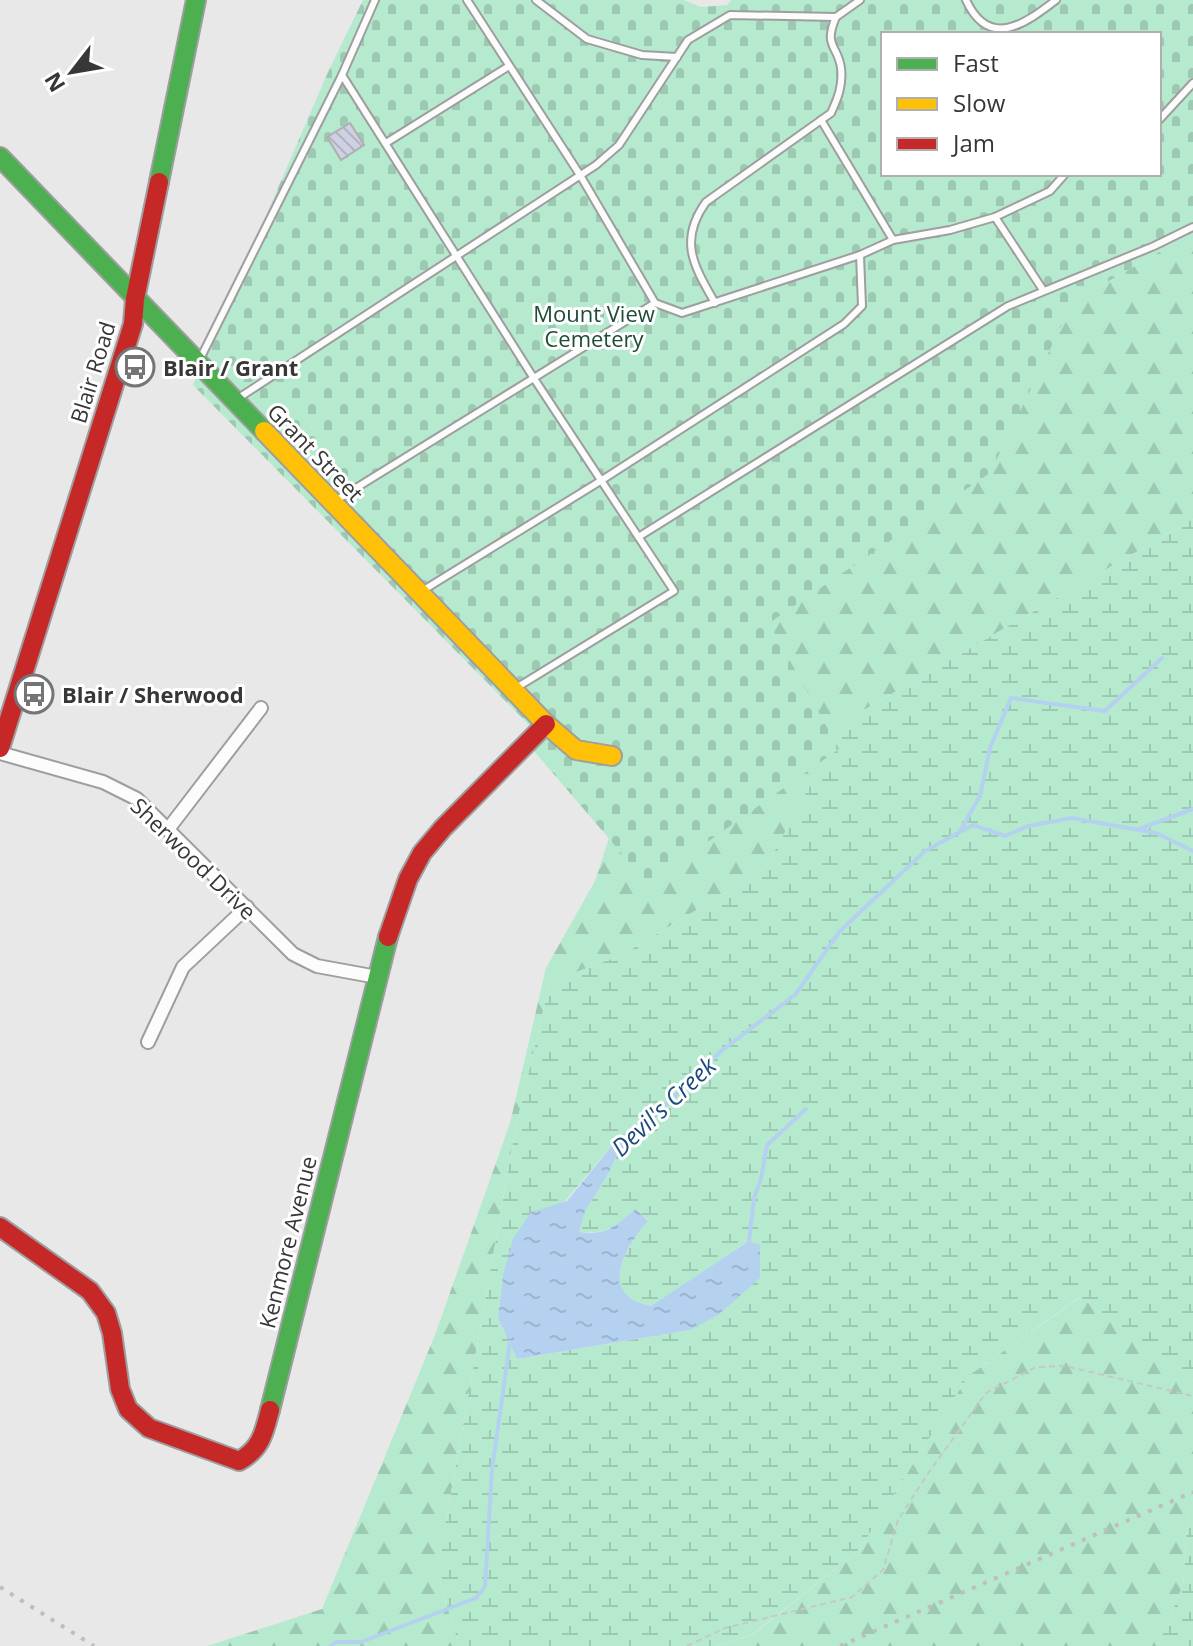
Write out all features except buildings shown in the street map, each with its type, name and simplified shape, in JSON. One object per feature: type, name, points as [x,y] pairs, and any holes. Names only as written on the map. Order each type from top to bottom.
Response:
[{"type":"street","name":"Blair Road","points":[[0,751],[133,324],[135,299],[196,0]]},
{"type":"street","name":"Grant Street","points":[[0,157],[546,724],[576,750],[612,756]]},
{"type":"street","points":[[169,828],[261,708]]},
{"type":"street","name":"Kenmore Avenue","points":[[0,1227],[90,1291],[106,1313],[120,1389],[128,1409],[149,1428],[239,1461],[252,1454],[262,1441],[377,977],[408,879],[422,853],[443,828],[546,724]]},
{"type":"street","name":"Sherwood Drive","points":[[0,751],[103,782],[137,799],[293,954],[317,966],[377,977]]},
{"type":"street","points":[[148,1042],[183,967],[247,907]]},
{"type":"lane","points":[[197,365],[342,75],[375,0]]},
{"type":"lane","points":[[467,0],[580,175],[655,303],[682,313],[860,255],[893,240],[950,230],[995,217],[1050,191],[1063,176]]},
{"type":"lane","points":[[536,0],[587,39],[642,55],[678,57]]},
{"type":"lane","points":[[715,303],[694,266],[689,236],[696,216],[706,202],[831,113],[841,91],[841,65],[832,48],[831,29],[836,17],[860,0]]},
{"type":"lane","points":[[966,0],[980,20],[1001,30],[1021,25],[1056,0]]},
{"type":"lane","points":[[234,401],[580,175],[619,145],[688,40],[730,15],[836,17]]},
{"type":"lane","points":[[386,143],[509,66]]},
{"type":"lane","points":[[342,75],[533,377],[674,591],[513,690]]},
{"type":"lane","points":[[1161,118],[1193,83]]},
{"type":"lane","points":[[821,120],[893,240]]},
{"type":"lane","points":[[995,217],[1043,290]]},
{"type":"lane","points":[[640,536],[1008,306],[1193,227]]},
{"type":"lane","points":[[419,593],[844,324],[862,306],[860,255]]},
{"type":"lane","points":[[332,503],[655,303]]},
{"type":"path","points":[[687,1646],[725,1628],[852,1597],[883,1570],[898,1520],[986,1393],[1036,1367],[1065,1366],[1193,1396]]},
{"type":"green space","name":"Mount View Cemetery","points":[[363,0],[684,0],[701,7],[727,5],[731,0],[1193,0],[1193,232],[1073,302],[990,473],[769,623],[839,749],[648,884],[527,743],[535,731],[193,385],[328,72]]},
{"type":"green space","points":[[1193,232],[1193,519],[845,721],[765,869],[622,955],[550,982],[516,1126],[437,1572],[459,1646],[207,1646],[322,1609],[435,1335],[510,1123],[546,968],[595,881],[609,838],[768,623],[1073,302]]},
{"type":"green space","points":[[1193,519],[1193,1381],[1080,1297],[968,1376],[859,1550],[753,1634],[717,1646],[459,1646],[437,1572],[516,1126],[550,982],[622,955],[765,869],[845,721]],"holes":[[[619,1137],[637,1141],[618,1153],[585,1211],[578,1232],[610,1228],[636,1210],[648,1220],[623,1260],[620,1282],[624,1292],[635,1301],[652,1306],[749,1241],[690,1330],[517,1359],[498,1318],[503,1275]]]},
{"type":"green space","points":[[1081,1297],[1193,1381],[1193,1509],[1188,1511],[1183,1585],[1158,1646],[717,1646],[754,1634],[859,1550],[968,1376]]},
{"type":"green space","points":[[1193,1509],[1193,1646],[1158,1646],[1183,1585],[1188,1511]]},
{"type":"water","points":[[646,1119],[654,1122],[637,1141],[618,1153],[585,1211],[579,1232],[603,1231],[636,1209],[648,1221],[628,1248],[620,1271],[620,1282],[624,1292],[633,1300],[651,1306],[749,1241],[760,1245],[760,1278],[718,1315],[690,1330],[517,1359],[498,1318],[503,1275],[513,1239],[531,1212],[567,1201],[619,1137]]},
{"type":"waterway","points":[[960,831],[980,796],[990,748],[1011,698],[1105,711],[1162,658]]},
{"type":"waterway","points":[[1139,829],[1193,809]]},
{"type":"waterway","name":"Devil's Creek","points":[[646,1124],[721,1051],[795,995],[840,931],[925,851],[973,825],[1005,836],[1028,826],[1072,818],[1156,833],[1193,851]]},
{"type":"waterway","points":[[749,1241],[754,1198],[767,1145],[806,1109]]},
{"type":"waterway","name":"Devil's Creek","points":[[331,1646],[336,1642],[361,1642],[476,1598],[485,1587],[492,1470],[510,1342]]},
{"type":"railway","points":[[840,1646],[1193,1492]]},
{"type":"railway","points":[[0,1587],[94,1646]]},
{"type":"traffic: fast","points":[[159,182],[196,0]]},
{"type":"traffic: fast","points":[[0,157],[264,431]]},
{"type":"traffic: fast","points":[[270,1410],[388,937]]},
{"type":"traffic: slow","points":[[264,431],[546,724],[576,750],[612,756]]},
{"type":"traffic: jam","points":[[0,748],[133,324],[135,299],[159,182]]},
{"type":"traffic: jam","points":[[388,937],[408,879],[422,853],[546,724]]},
{"type":"traffic: jam","points":[[0,1227],[90,1291],[106,1313],[120,1389],[128,1409],[149,1428],[239,1461],[257,1446],[270,1410]]},
{"type":"place","name":"Blair / Grant","points":[[135,367]]},
{"type":"place","name":"Blair / Sherwood","points":[[34,694]]}]
